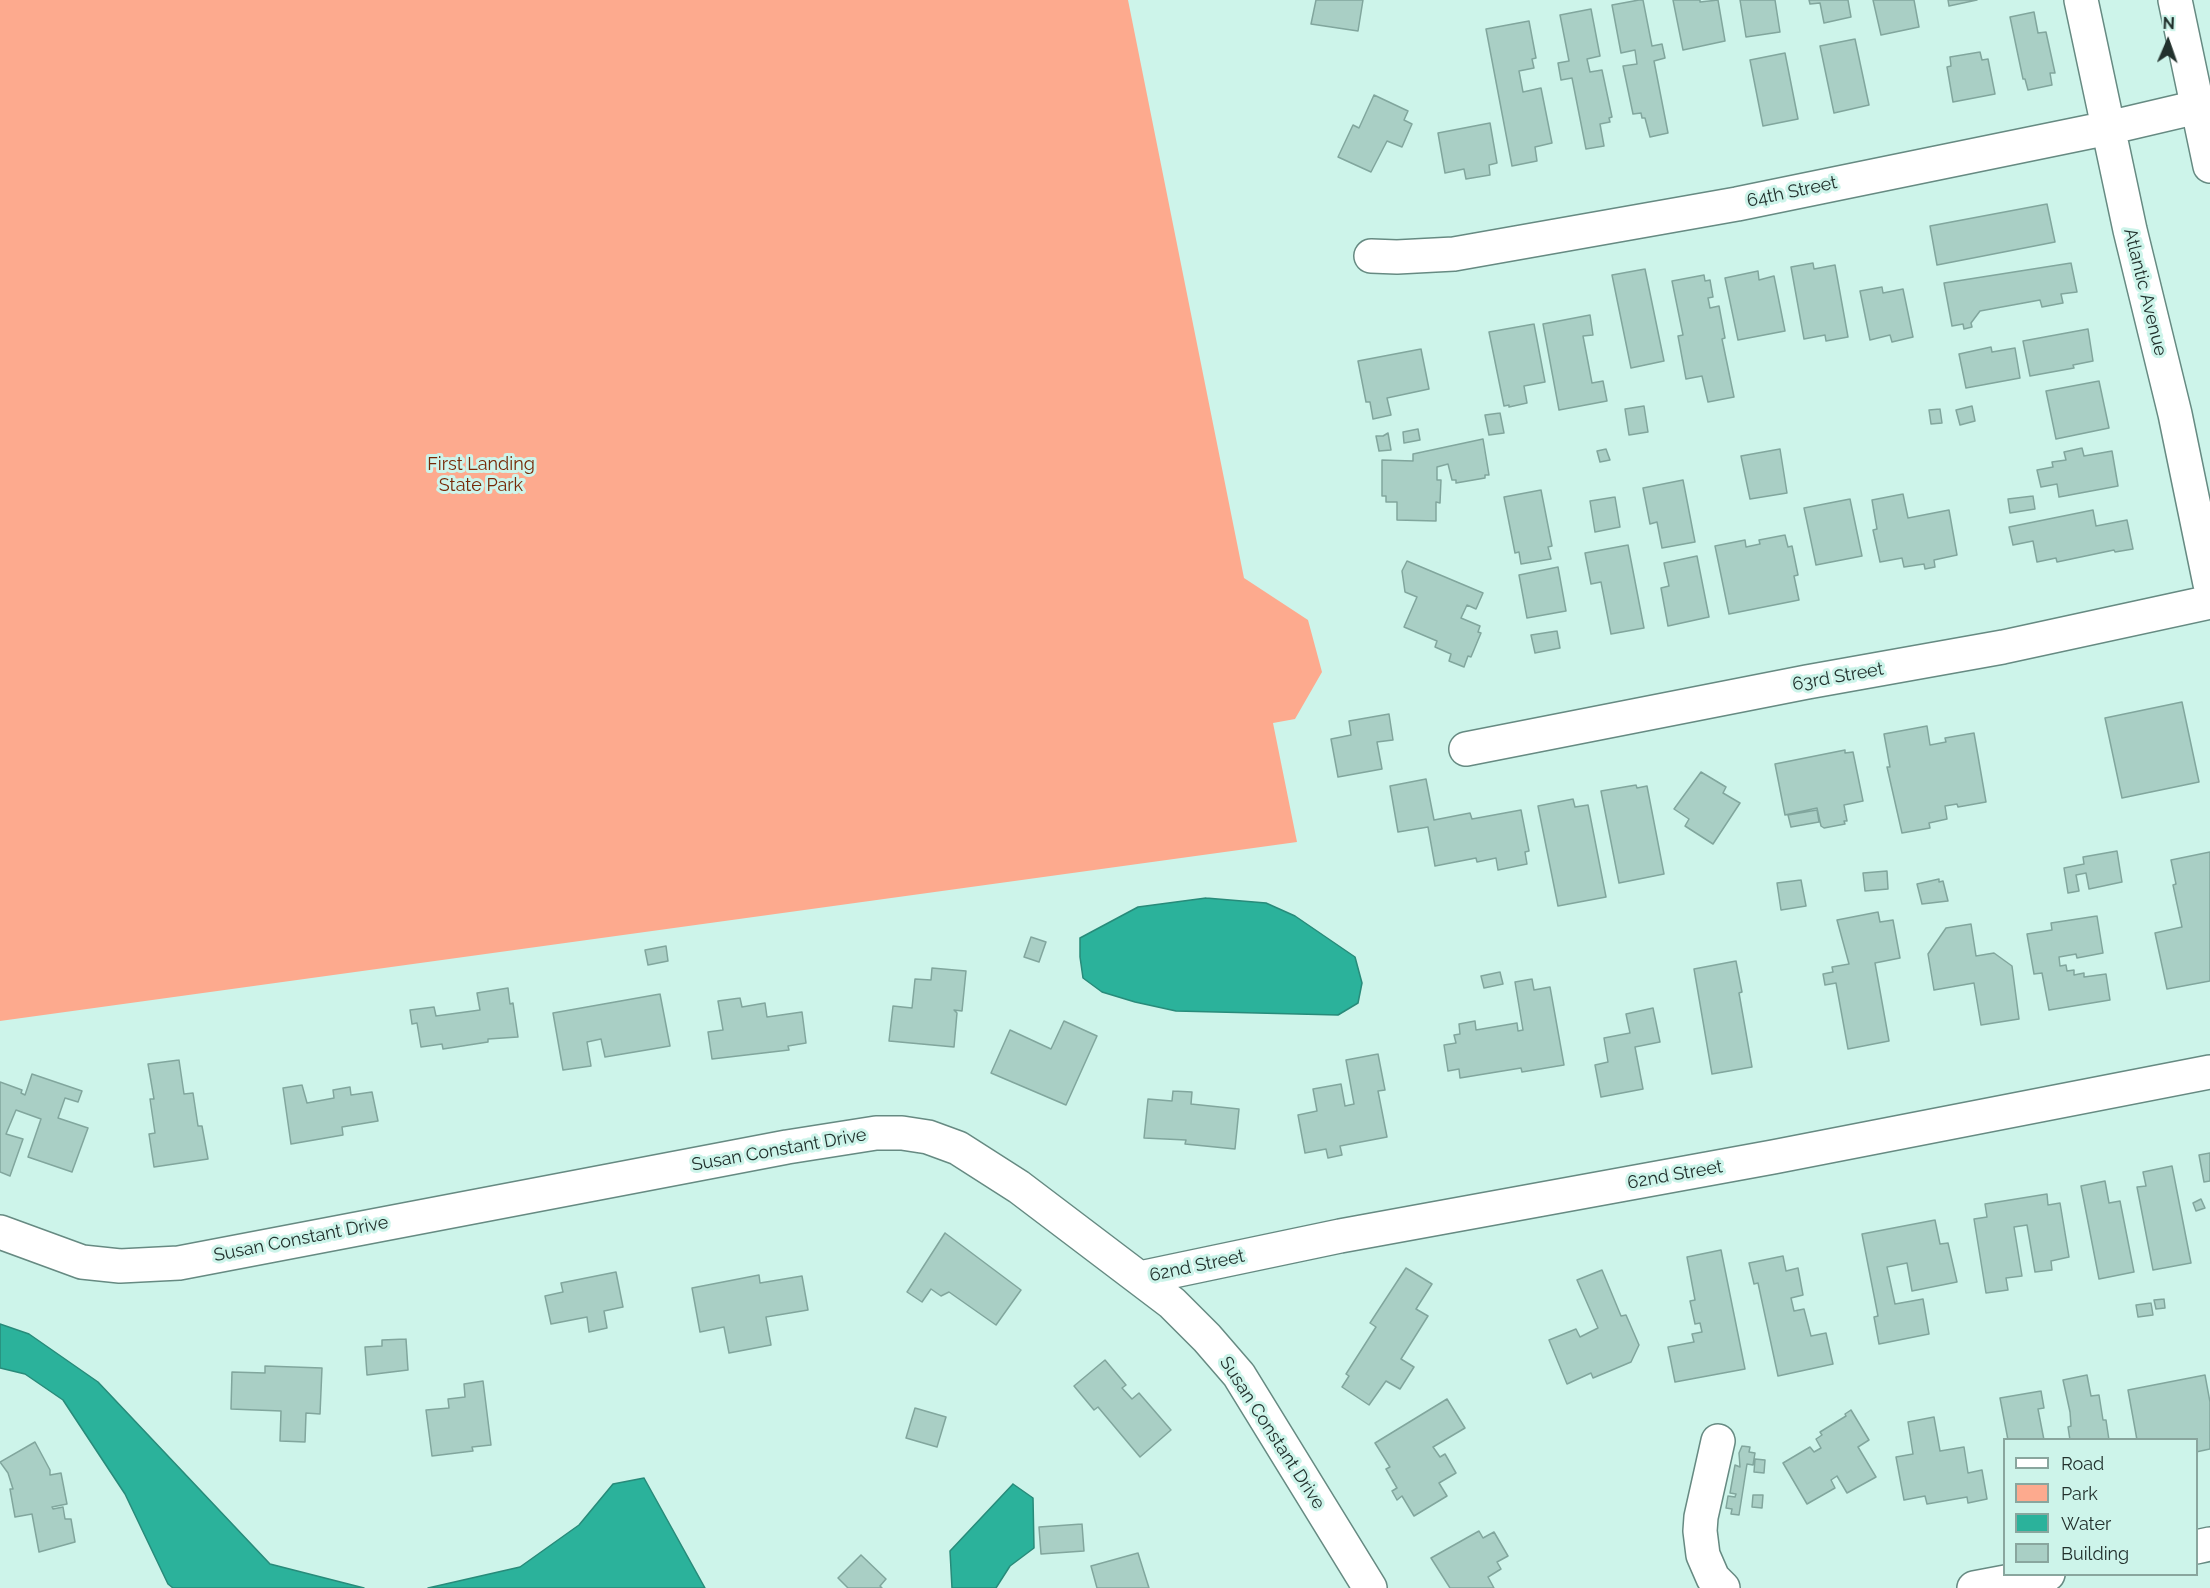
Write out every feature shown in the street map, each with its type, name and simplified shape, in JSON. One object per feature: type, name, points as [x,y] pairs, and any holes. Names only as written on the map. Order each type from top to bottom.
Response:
[{"type":"main road","name":"Atlantic Avenue","points":[[2081,0],[2130,230],[2175,414],[2210,584]]},
{"type":"main road","points":[[2175,0],[2204,105],[2210,166]]},
{"type":"main road","name":"64th Street","points":[[1371,255],[1396,257],[1454,254],[1737,204],[2108,128],[2204,105]]},
{"type":"main road","name":"63rd Street","points":[[1466,749],[1807,682],[2002,648],[2210,602]]},
{"type":"main road","name":"62nd Street","points":[[1140,1278],[1340,1236],[1773,1157],[2210,1072]]},
{"type":"main road","name":"Susan Constant Drive","points":[[0,1232],[82,1263],[120,1266],[179,1263],[876,1132],[902,1132],[928,1137],[958,1148],[1019,1187],[1172,1303],[1207,1338],[1239,1376],[1370,1588]]},
{"type":"main road","points":[[1718,1441],[1700,1531],[1703,1555],[1713,1578],[1723,1588]]},
{"type":"main road","points":[[1974,1588],[2042,1576]]},
{"type":"green space","name":"First Landing State Park","points":[[0,0],[1128,0],[1244,578],[1308,620],[1322,672],[1295,719],[1273,723],[1297,842],[0,1021]]},
{"type":"water","points":[[1206,898],[1266,903],[1295,916],[1355,957],[1362,983],[1358,1003],[1338,1015],[1176,1011],[1102,992],[1083,978],[1080,938],[1138,907]]},
{"type":"water","points":[[0,1324],[29,1334],[98,1382],[270,1564],[364,1588],[173,1588],[168,1584],[125,1494],[63,1400],[25,1374],[0,1368]]},
{"type":"water","points":[[644,1478],[705,1588],[428,1588],[520,1567],[579,1525],[613,1484]]},
{"type":"water","points":[[1013,1484],[1033,1498],[1034,1548],[1010,1566],[996,1588],[952,1588],[950,1551]]},
{"type":"building","points":[[1316,0],[1363,0],[1358,31],[1311,24]]},
{"type":"building","points":[[1643,0],[1652,46],[1662,44],[1665,58],[1654,61],[1668,133],[1650,137],[1645,118],[1642,118],[1641,113],[1633,114],[1623,66],[1637,64],[1635,50],[1621,53],[1612,5]]},
{"type":"building","points":[[1673,0],[1700,0],[1700,2],[1718,0],[1725,41],[1683,50]]},
{"type":"building","points":[[1740,0],[1775,0],[1780,32],[1746,37]]},
{"type":"building","points":[[1809,0],[1848,0],[1851,17],[1824,23],[1820,3],[1810,4]]},
{"type":"building","points":[[1873,0],[1914,0],[1919,27],[1881,35]]},
{"type":"building","points":[[1948,0],[1977,0],[1949,6]]},
{"type":"building","points":[[1591,9],[1600,56],[1587,59],[1590,72],[1602,70],[1612,117],[1609,118],[1610,122],[1600,124],[1604,146],[1586,149],[1572,78],[1561,80],[1558,63],[1569,61],[1560,15]]},
{"type":"building","points":[[2034,12],[2038,33],[2046,32],[2055,73],[2050,73],[2052,85],[2028,90],[2025,79],[2023,79],[2010,17]]},
{"type":"building","points":[[1529,21],[1536,58],[1532,59],[1534,68],[1519,71],[1523,92],[1541,88],[1552,143],[1535,147],[1537,161],[1512,166],[1486,29]]},
{"type":"building","points":[[1855,39],[1869,105],[1834,113],[1820,46]]},
{"type":"building","points":[[1980,52],[1982,60],[1988,59],[1995,94],[1953,102],[1947,67],[1951,66],[1950,57]]},
{"type":"building","points":[[1785,53],[1798,119],[1763,126],[1750,60]]},
{"type":"building","points":[[1374,95],[1408,111],[1404,120],[1412,124],[1402,147],[1387,141],[1371,172],[1338,157],[1353,125],[1359,128]]},
{"type":"building","points":[[1490,123],[1497,163],[1489,165],[1490,175],[1466,179],[1464,169],[1445,173],[1438,133]]},
{"type":"building","points":[[2047,204],[2055,242],[1937,265],[1930,226]]},
{"type":"building","points":[[1813,263],[1814,269],[1835,265],[1848,337],[1826,341],[1825,335],[1804,339],[1791,267]]},
{"type":"building","points":[[2071,263],[2077,292],[2061,294],[2063,303],[2042,307],[2040,300],[1980,311],[1971,323],[1972,327],[1964,329],[1963,324],[1952,326],[1944,283]]},
{"type":"building","points":[[1645,269],[1664,361],[1631,368],[1612,275]]},
{"type":"building","points":[[1758,271],[1759,280],[1774,276],[1785,331],[1738,340],[1725,278]]},
{"type":"building","points":[[1704,275],[1705,281],[1710,280],[1713,297],[1708,298],[1710,308],[1719,306],[1725,338],[1722,339],[1734,397],[1708,402],[1702,376],[1686,379],[1678,336],[1683,335],[1672,281]]},
{"type":"building","points":[[1882,287],[1883,293],[1903,289],[1913,337],[1892,342],[1890,335],[1870,340],[1860,291]]},
{"type":"building","points":[[1590,315],[1593,335],[1583,336],[1592,383],[1603,381],[1607,401],[1559,410],[1543,324]]},
{"type":"building","points":[[1534,324],[1545,382],[1524,386],[1527,403],[1504,406],[1489,332]]},
{"type":"building","points":[[2088,329],[2093,361],[2073,365],[2074,368],[2030,376],[2023,341]]},
{"type":"building","points":[[1991,347],[1992,352],[2015,348],[2020,378],[1966,388],[1959,354]]},
{"type":"building","points":[[1421,349],[1429,389],[1387,398],[1391,415],[1373,419],[1370,402],[1366,402],[1358,361]]},
{"type":"building","points":[[2099,381],[2109,428],[2056,439],[2046,391]]},
{"type":"building","points":[[1644,406],[1648,432],[1629,435],[1625,409]]},
{"type":"building","points":[[1972,406],[1975,421],[1960,425],[1956,410]]},
{"type":"building","points":[[1940,409],[1942,423],[1931,424],[1929,410]]},
{"type":"building","points":[[1500,413],[1504,433],[1489,435],[1485,415]]},
{"type":"building","points":[[1418,429],[1420,440],[1404,443],[1403,432]]},
{"type":"building","points":[[1388,433],[1391,450],[1379,451],[1376,436]]},
{"type":"building","points":[[1483,439],[1489,475],[1485,475],[1485,478],[1456,483],[1456,480],[1452,480],[1448,464],[1437,467],[1437,480],[1441,480],[1440,503],[1436,502],[1436,521],[1397,520],[1397,502],[1386,502],[1386,496],[1382,496],[1382,460],[1413,461],[1413,454]]},
{"type":"building","points":[[2082,448],[2084,456],[2112,451],[2118,486],[2059,497],[2057,484],[2041,487],[2037,470],[2053,467],[2052,462],[2066,460],[2064,452]]},
{"type":"building","points":[[1606,449],[1610,460],[1600,462],[1597,451]]},
{"type":"building","points":[[1780,449],[1787,493],[1750,499],[1741,456]]},
{"type":"building","points":[[1683,480],[1695,542],[1662,548],[1657,522],[1650,524],[1643,488]]},
{"type":"building","points":[[1541,490],[1552,546],[1548,547],[1551,559],[1521,564],[1519,552],[1515,553],[1504,497]]},
{"type":"building","points":[[1903,494],[1908,518],[1949,510],[1957,555],[1934,560],[1935,567],[1925,569],[1924,564],[1904,567],[1902,558],[1880,562],[1873,530],[1877,529],[1872,500]]},
{"type":"building","points":[[2033,496],[2035,509],[2010,513],[2008,499]]},
{"type":"building","points":[[1615,497],[1620,527],[1595,532],[1590,501]]},
{"type":"building","points":[[1850,499],[1862,556],[1816,565],[1804,508]]},
{"type":"building","points":[[2093,510],[2096,526],[2127,520],[2133,549],[2115,552],[2114,550],[2057,562],[2056,558],[2037,562],[2033,541],[2013,545],[2009,527]]},
{"type":"building","points":[[1785,535],[1788,547],[1792,546],[1798,575],[1794,576],[1799,600],[1729,614],[1715,546],[1745,540],[1746,547],[1760,544],[1759,540]]},
{"type":"building","points":[[1628,545],[1644,628],[1611,634],[1601,582],[1591,584],[1585,553]]},
{"type":"building","points":[[1697,556],[1709,617],[1668,626],[1661,588],[1669,586],[1664,563]]},
{"type":"building","points":[[1407,561],[1483,593],[1476,609],[1467,605],[1461,618],[1480,626],[1478,632],[1481,633],[1464,667],[1449,661],[1451,654],[1435,647],[1437,641],[1404,627],[1417,597],[1405,592],[1402,571]]},
{"type":"building","points":[[1558,567],[1566,611],[1527,618],[1519,575]]},
{"type":"building","points":[[1557,631],[1560,648],[1535,653],[1531,635]]},
{"type":"building","points":[[2182,702],[2199,782],[2122,798],[2105,718]]},
{"type":"building","points":[[1389,714],[1393,740],[1377,742],[1382,769],[1338,777],[1331,739],[1351,735],[1349,721]]},
{"type":"building","points":[[1927,726],[1930,745],[1946,742],[1945,738],[1974,733],[1986,802],[1958,807],[1957,804],[1945,806],[1947,819],[1929,823],[1930,828],[1902,833],[1887,767],[1890,767],[1884,734]]},
{"type":"building","points":[[1845,750],[1845,753],[1853,752],[1863,801],[1844,805],[1847,821],[1844,821],[1845,824],[1824,828],[1821,826],[1817,808],[1785,815],[1775,764]]},
{"type":"building","points":[[1701,772],[1726,787],[1723,793],[1740,803],[1713,844],[1685,826],[1689,819],[1674,809]]},
{"type":"building","points":[[1426,779],[1434,820],[1470,813],[1472,819],[1521,810],[1529,851],[1525,852],[1527,864],[1498,870],[1496,858],[1477,862],[1476,858],[1435,866],[1428,827],[1398,832],[1390,786]]},
{"type":"building","points":[[1636,785],[1637,788],[1647,786],[1664,874],[1619,883],[1601,791]]},
{"type":"building","points":[[1573,799],[1575,807],[1588,805],[1606,897],[1558,906],[1538,806]]},
{"type":"building","points":[[1817,810],[1819,822],[1791,827],[1788,815]]},
{"type":"building","points":[[2117,851],[2122,882],[2089,889],[2086,873],[2076,875],[2079,891],[2068,893],[2064,868],[2084,864],[2083,857]]},
{"type":"building","points":[[2210,852],[2210,981],[2167,989],[2155,933],[2182,927],[2173,885],[2176,884],[2171,860]]},
{"type":"building","points":[[1887,871],[1888,889],[1865,891],[1863,873]]},
{"type":"building","points":[[1939,879],[1939,882],[1943,881],[1948,901],[1922,904],[1917,884]]},
{"type":"building","points":[[1801,880],[1806,906],[1781,910],[1777,883]]},
{"type":"building","points":[[1878,912],[1880,922],[1893,920],[1900,958],[1875,963],[1889,1041],[1848,1049],[1836,983],[1825,985],[1823,974],[1833,972],[1832,967],[1849,964],[1837,920]]},
{"type":"building","points":[[2097,916],[2103,953],[2077,958],[2076,954],[2059,957],[2060,966],[2066,965],[2067,971],[2074,970],[2074,975],[2084,973],[2084,977],[2106,974],[2110,1000],[2049,1010],[2042,973],[2034,974],[2027,934],[2052,930],[2051,923]]},
{"type":"building","points":[[1971,924],[1976,956],[1994,953],[2012,966],[2019,1019],[1981,1025],[1974,983],[1934,990],[1928,954],[1946,928]]},
{"type":"building","points":[[1031,937],[1046,942],[1039,962],[1024,957]]},
{"type":"building","points":[[666,946],[668,961],[648,965],[645,950]]},
{"type":"building","points":[[1736,961],[1742,992],[1739,993],[1752,1067],[1712,1074],[1694,969]]},
{"type":"building","points":[[932,968],[966,971],[962,1011],[954,1010],[957,1013],[954,1047],[889,1041],[893,1006],[912,1008],[915,979],[931,980]]},
{"type":"building","points":[[1500,972],[1503,984],[1484,988],[1481,976]]},
{"type":"building","points":[[1532,979],[1534,990],[1550,987],[1564,1065],[1522,1072],[1521,1068],[1460,1078],[1459,1069],[1448,1071],[1444,1045],[1456,1043],[1454,1035],[1460,1034],[1459,1024],[1475,1021],[1476,1030],[1517,1023],[1518,1031],[1523,1030],[1515,982]]},
{"type":"building","points":[[508,988],[510,1004],[513,1003],[518,1037],[488,1039],[488,1042],[443,1049],[442,1044],[421,1047],[417,1023],[412,1024],[410,1010],[434,1007],[436,1016],[480,1010],[477,993]]},
{"type":"building","points":[[660,994],[670,1046],[605,1057],[601,1039],[587,1042],[591,1066],[563,1070],[553,1013]]},
{"type":"building","points":[[740,998],[742,1007],[765,1003],[767,1017],[802,1012],[806,1043],[788,1046],[789,1050],[712,1059],[708,1032],[723,1030],[718,1001]]},
{"type":"building","points":[[1653,1008],[1660,1042],[1635,1047],[1643,1089],[1601,1097],[1595,1065],[1608,1062],[1604,1038],[1630,1033],[1626,1014]]},
{"type":"building","points":[[1064,1021],[1097,1036],[1066,1105],[991,1073],[1010,1030],[1051,1049]]},
{"type":"building","points":[[1378,1054],[1385,1090],[1378,1091],[1387,1137],[1340,1146],[1342,1155],[1328,1158],[1326,1149],[1305,1153],[1298,1115],[1317,1111],[1313,1089],[1341,1084],[1345,1106],[1354,1104],[1346,1060]]},
{"type":"building","points":[[179,1060],[184,1094],[193,1093],[198,1126],[202,1126],[208,1159],[154,1167],[149,1134],[155,1133],[150,1099],[154,1099],[148,1064]]},
{"type":"building","points":[[32,1074],[82,1091],[78,1102],[65,1098],[58,1118],[88,1128],[72,1172],[28,1157],[41,1119],[16,1110],[6,1134],[23,1139],[10,1176],[0,1172],[0,1082],[22,1090],[21,1093],[25,1095]]},
{"type":"building","points":[[302,1085],[307,1103],[334,1098],[333,1090],[350,1087],[351,1095],[372,1092],[378,1121],[342,1127],[343,1135],[291,1144],[283,1088]]},
{"type":"building","points":[[1173,1091],[1192,1092],[1191,1104],[1239,1109],[1235,1149],[1185,1144],[1186,1140],[1144,1138],[1148,1099],[1172,1101]]},
{"type":"building","points":[[2210,1153],[2210,1181],[2204,1182],[2199,1155]]},
{"type":"building","points":[[2172,1166],[2191,1263],[2153,1270],[2137,1187],[2146,1186],[2143,1172]]},
{"type":"building","points":[[2105,1181],[2109,1203],[2120,1201],[2134,1272],[2099,1279],[2081,1186]]},
{"type":"building","points":[[2047,1194],[2048,1205],[2060,1203],[2069,1257],[2051,1261],[2052,1270],[2035,1272],[2027,1225],[2014,1227],[2022,1276],[2006,1278],[2008,1290],[1986,1293],[1974,1219],[1987,1217],[1985,1204]]},
{"type":"building","points":[[2201,1199],[2205,1208],[2196,1211],[2193,1203]]},
{"type":"building","points":[[1935,1220],[1940,1244],[1948,1243],[1957,1282],[1912,1291],[1907,1263],[1887,1267],[1895,1304],[1923,1299],[1929,1334],[1879,1344],[1874,1317],[1878,1316],[1862,1234]]},
{"type":"building","points":[[945,1233],[1021,1290],[996,1325],[949,1292],[941,1296],[931,1289],[922,1302],[907,1292]]},
{"type":"building","points":[[1721,1250],[1745,1369],[1675,1382],[1668,1347],[1694,1342],[1692,1334],[1702,1332],[1700,1323],[1695,1324],[1690,1301],[1695,1300],[1687,1257]]},
{"type":"building","points":[[1783,1256],[1786,1271],[1798,1268],[1803,1295],[1791,1298],[1794,1311],[1804,1309],[1811,1336],[1826,1333],[1833,1364],[1778,1376],[1758,1283],[1754,1284],[1749,1263]]},
{"type":"building","points":[[1406,1268],[1432,1284],[1416,1309],[1428,1316],[1401,1359],[1414,1367],[1400,1389],[1386,1381],[1369,1405],[1342,1387],[1349,1376],[1346,1374],[1376,1327],[1370,1323]]},
{"type":"building","points":[[1602,1270],[1621,1316],[1626,1315],[1639,1345],[1631,1362],[1593,1378],[1591,1373],[1567,1384],[1549,1340],[1576,1329],[1580,1337],[1598,1328],[1577,1280]]},
{"type":"building","points":[[616,1272],[623,1307],[604,1311],[607,1328],[589,1332],[587,1317],[551,1324],[545,1296],[563,1292],[561,1283]]},
{"type":"building","points":[[759,1275],[760,1283],[802,1276],[808,1310],[766,1317],[771,1345],[729,1353],[724,1327],[700,1332],[692,1288]]},
{"type":"building","points":[[2164,1299],[2165,1308],[2156,1309],[2154,1300]]},
{"type":"building","points":[[2151,1303],[2153,1315],[2138,1317],[2136,1305]]},
{"type":"building","points":[[406,1339],[408,1370],[367,1375],[365,1347],[382,1346],[382,1340]]},
{"type":"building","points":[[1105,1360],[1126,1385],[1122,1388],[1132,1399],[1139,1393],[1171,1430],[1140,1457],[1098,1407],[1094,1410],[1074,1386]]},
{"type":"building","points":[[265,1366],[322,1368],[320,1414],[306,1413],[305,1442],[280,1441],[281,1411],[231,1409],[232,1372],[265,1373]]},
{"type":"building","points":[[2087,1375],[2091,1396],[2099,1395],[2109,1438],[2070,1438],[2068,1427],[2071,1426],[2070,1412],[2063,1380]]},
{"type":"building","points":[[2205,1375],[2210,1402],[2210,1449],[2198,1452],[2198,1438],[2137,1438],[2128,1390]]},
{"type":"building","points":[[483,1381],[491,1445],[472,1447],[473,1451],[432,1456],[426,1410],[449,1408],[448,1399],[465,1397],[464,1384]]},
{"type":"building","points":[[2041,1391],[2044,1408],[2038,1409],[2044,1438],[2008,1438],[2000,1398]]},
{"type":"building","points":[[1447,1399],[1465,1428],[1433,1447],[1440,1457],[1445,1454],[1456,1473],[1439,1483],[1447,1496],[1414,1516],[1402,1496],[1397,1500],[1392,1491],[1397,1488],[1386,1469],[1390,1467],[1375,1443]]},
{"type":"building","points":[[915,1408],[946,1417],[937,1447],[906,1438]]},
{"type":"building","points":[[1851,1410],[1869,1440],[1858,1447],[1876,1477],[1847,1493],[1837,1476],[1831,1480],[1835,1488],[1807,1504],[1783,1463],[1810,1447],[1814,1452],[1821,1448],[1816,1439],[1822,1435],[1820,1432],[1846,1416],[1845,1414]]},
{"type":"building","points":[[1934,1417],[1940,1451],[1964,1447],[1968,1473],[1982,1470],[1987,1499],[1968,1503],[1967,1497],[1927,1504],[1925,1496],[1904,1500],[1896,1457],[1913,1454],[1908,1422]]},
{"type":"building","points":[[35,1442],[50,1470],[50,1475],[61,1473],[67,1504],[52,1507],[53,1509],[63,1507],[65,1519],[71,1519],[75,1542],[39,1552],[32,1514],[15,1517],[10,1489],[13,1489],[8,1473],[0,1462]]},
{"type":"building","points":[[1742,1446],[1750,1447],[1749,1452],[1755,1453],[1753,1465],[1747,1464],[1739,1515],[1731,1514],[1732,1509],[1726,1508],[1728,1496],[1735,1497],[1736,1494],[1730,1493],[1735,1465],[1740,1467],[1739,1453]]},
{"type":"building","points":[[1755,1459],[1765,1460],[1764,1473],[1754,1472]]},
{"type":"building","points":[[1753,1495],[1763,1495],[1762,1508],[1752,1507]]},
{"type":"building","points":[[1082,1524],[1084,1551],[1041,1554],[1039,1527]]},
{"type":"building","points":[[1479,1531],[1483,1538],[1494,1532],[1508,1556],[1497,1562],[1501,1569],[1488,1577],[1494,1588],[1450,1588],[1431,1558]]},
{"type":"building","points":[[1138,1553],[1149,1588],[1097,1588],[1091,1566]]},
{"type":"building","points":[[861,1555],[886,1579],[880,1586],[882,1588],[848,1588],[838,1578]]}]
